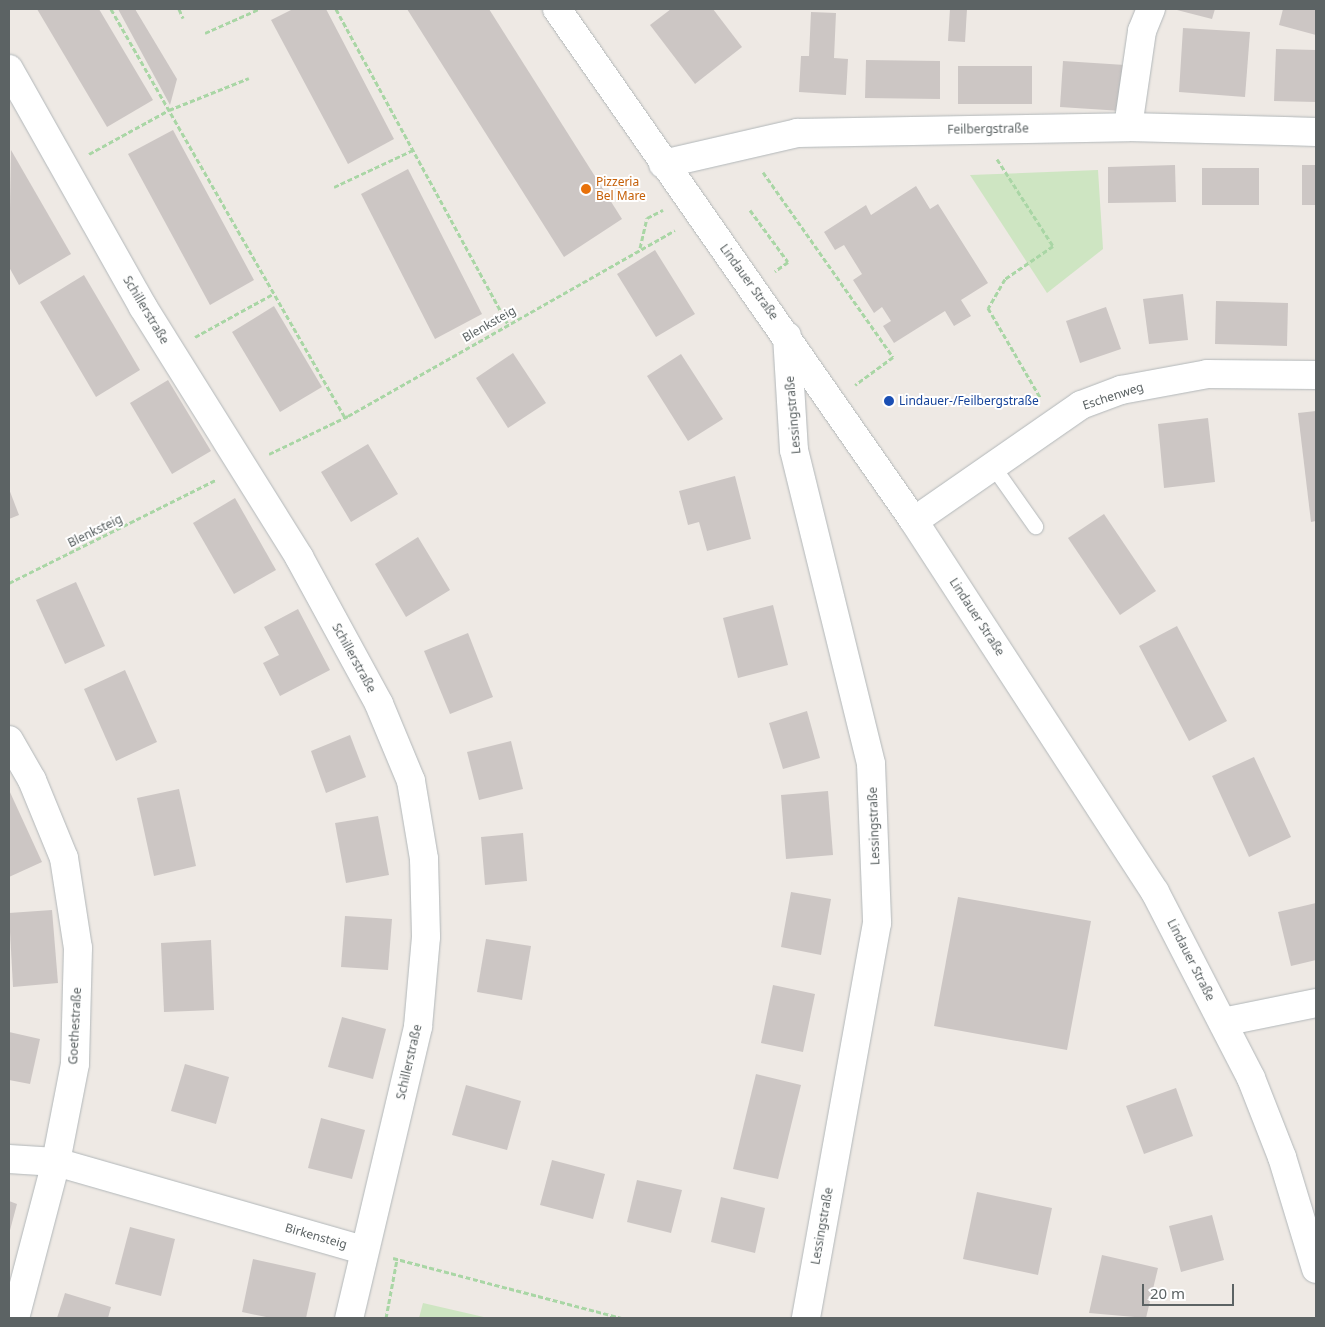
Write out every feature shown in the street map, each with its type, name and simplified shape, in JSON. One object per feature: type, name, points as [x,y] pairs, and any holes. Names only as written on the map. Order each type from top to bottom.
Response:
[{"type":"street","name":"Lindauer Straße","points":[[557,9],[663,164],[787,336],[914,521],[1156,892],[1223,1022],[1282,1157],[1316,1269]]},
{"type":"street","points":[[1128,127],[1142,31],[1151,9]]},
{"type":"street","name":"Schillerstraße","points":[[9,68],[171,351],[298,557],[379,704],[411,780],[424,859],[426,927],[418,1027],[363,1250],[350,1318]]},
{"type":"street","name":"Feilbergstraße","points":[[663,164],[797,132],[1128,127],[1316,132]]},
{"type":"street","name":"Lessingstraße","points":[[787,336],[794,450],[872,764],[877,923],[806,1318]]},
{"type":"street","name":"Eschenweg","points":[[914,521],[1081,405],[1161,381],[1207,374],[1316,375]]},
{"type":"street","name":"Goethestraße","points":[[9,740],[32,780],[64,858],[78,948],[74,1064],[56,1162],[15,1318]]},
{"type":"street","points":[[1223,1022],[1316,1003]]},
{"type":"street","name":"Birkensteig","points":[[9,1158],[56,1162],[363,1250]]},
{"type":"lane","points":[[992,465],[1035,526]]},
{"type":"path","points":[[112,9],[273,294],[171,351]]},
{"type":"path","points":[[179,9],[183,18]]},
{"type":"path","points":[[205,33],[260,9]]},
{"type":"path","points":[[336,9],[415,150],[507,324]]},
{"type":"path","points":[[65,168],[169,110],[248,78]]},
{"type":"path","points":[[981,129],[1015,193],[1052,246],[1005,279],[988,308],[1056,422]]},
{"type":"path","points":[[744,145],[893,357],[832,402]]},
{"type":"path","points":[[334,187],[415,150]]},
{"type":"path","points":[[640,249],[647,218],[688,198]]},
{"type":"path","points":[[750,210],[788,262]]},
{"type":"path","name":"Blenksteig","points":[[273,294],[347,416],[678,228]]},
{"type":"path","name":"Blenksteig","points":[[9,583],[189,494]]},
{"type":"path","name":"Birkensteig","points":[[363,1250],[622,1318]]},
{"type":"path","points":[[386,1318],[397,1259]]},
{"type":"green space","points":[[1098,170],[1103,249],[1047,293],[970,175]]},
{"type":"green space","points":[[423,1303],[488,1318],[419,1318]]},
{"type":"building","points":[[37,9],[99,9],[153,100],[107,127]]},
{"type":"building","points":[[118,9],[135,9],[177,79],[170,105]]},
{"type":"building","points":[[293,9],[326,9],[394,139],[348,164],[271,20]]},
{"type":"building","points":[[407,9],[489,9],[622,219],[564,257]]},
{"type":"building","points":[[671,9],[713,9],[742,47],[695,84],[650,25]]},
{"type":"building","points":[[950,9],[967,9],[965,42],[948,41]]},
{"type":"building","points":[[1173,9],[1215,9],[1212,19]]},
{"type":"building","points":[[1283,9],[1316,9],[1316,35],[1279,25]]},
{"type":"building","points":[[811,12],[836,13],[834,58],[848,59],[846,95],[799,92],[801,56],[809,56]]},
{"type":"building","points":[[1183,28],[1250,32],[1245,97],[1179,92]]},
{"type":"building","points":[[1276,49],[1316,50],[1316,102],[1274,101]]},
{"type":"building","points":[[866,60],[940,61],[940,99],[865,98]]},
{"type":"building","points":[[1063,61],[1125,65],[1122,111],[1060,107]]},
{"type":"building","points":[[958,66],[1032,66],[1032,104],[958,104]]},
{"type":"building","points":[[173,130],[254,280],[210,305],[128,154]]},
{"type":"building","points":[[11,150],[71,254],[19,285],[9,267]]},
{"type":"building","points":[[1175,165],[1176,202],[1108,203],[1108,167]]},
{"type":"building","points":[[1302,165],[1316,165],[1316,205],[1302,205]]},
{"type":"building","points":[[1202,168],[1259,168],[1259,205],[1202,205]]},
{"type":"building","points":[[408,169],[482,314],[435,339],[361,194]]},
{"type":"building","points":[[916,186],[930,209],[938,204],[988,283],[961,300],[971,316],[954,326],[945,311],[894,343],[883,326],[891,321],[882,307],[874,313],[853,280],[862,274],[844,245],[835,250],[824,232],[866,205],[871,215]]},
{"type":"building","points":[[655,250],[695,314],[656,337],[617,274]]},
{"type":"building","points":[[84,275],[140,370],[96,397],[40,302]]},
{"type":"building","points":[[1183,294],[1188,340],[1149,344],[1143,299]]},
{"type":"building","points":[[1216,301],[1288,303],[1287,346],[1215,344]]},
{"type":"building","points":[[274,306],[322,387],[280,412],[232,332]]},
{"type":"building","points":[[1106,307],[1121,349],[1080,363],[1066,321]]},
{"type":"building","points":[[513,353],[546,403],[508,428],[476,378]]},
{"type":"building","points":[[681,354],[723,419],[688,441],[647,376]]},
{"type":"building","points":[[168,380],[211,451],[172,474],[130,403]]},
{"type":"building","points":[[1316,411],[1316,521],[1311,522],[1298,413]]},
{"type":"building","points":[[1208,418],[1215,482],[1164,488],[1158,424]]},
{"type":"building","points":[[368,444],[398,494],[351,522],[321,472]]},
{"type":"building","points":[[735,476],[751,539],[707,551],[699,522],[688,525],[679,491]]},
{"type":"building","points":[[9,489],[19,515],[9,519]]},
{"type":"building","points":[[235,498],[276,570],[234,594],[193,523]]},
{"type":"building","points":[[1104,514],[1156,591],[1120,615],[1068,538]]},
{"type":"building","points":[[418,537],[450,590],[406,617],[375,564]]},
{"type":"building","points":[[76,582],[105,646],[65,664],[36,600]]},
{"type":"building","points":[[773,605],[788,665],[738,678],[723,618]]},
{"type":"building","points":[[298,609],[330,670],[280,696],[263,663],[279,655],[264,627]]},
{"type":"building","points":[[1177,626],[1227,721],[1189,741],[1139,646]]},
{"type":"building","points":[[468,633],[493,697],[450,714],[424,651]]},
{"type":"building","points":[[125,670],[157,742],[116,761],[84,689]]},
{"type":"building","points":[[807,711],[820,758],[783,769],[769,723]]},
{"type":"building","points":[[350,735],[366,777],[326,793],[311,751]]},
{"type":"building","points":[[511,741],[523,789],[479,800],[467,752]]},
{"type":"building","points":[[1254,757],[1291,837],[1249,857],[1212,776]]},
{"type":"building","points":[[179,789],[196,866],[154,876],[137,798]]},
{"type":"building","points":[[9,790],[42,862],[9,877]]},
{"type":"building","points":[[828,791],[833,855],[786,859],[781,795]]},
{"type":"building","points":[[378,816],[389,875],[346,883],[335,823]]},
{"type":"building","points":[[523,833],[527,881],[485,885],[481,837]]},
{"type":"building","points":[[791,892],[831,899],[821,955],[781,947]]},
{"type":"building","points":[[958,897],[1091,921],[1067,1050],[934,1026]]},
{"type":"building","points":[[1316,903],[1316,960],[1291,966],[1278,912]]},
{"type":"building","points":[[52,910],[58,983],[13,987],[9,913]]},
{"type":"building","points":[[345,916],[392,919],[388,970],[341,967]]},
{"type":"building","points":[[486,939],[531,946],[522,1000],[477,992]]},
{"type":"building","points":[[211,940],[214,1010],[164,1012],[161,943]]},
{"type":"building","points":[[773,985],[815,994],[803,1052],[761,1043]]},
{"type":"building","points":[[342,1017],[386,1029],[373,1079],[328,1067]]},
{"type":"building","points":[[9,1032],[40,1039],[30,1084],[9,1080]]},
{"type":"building","points":[[185,1064],[229,1077],[216,1124],[171,1111]]},
{"type":"building","points":[[756,1074],[801,1085],[778,1179],[733,1169]]},
{"type":"building","points":[[466,1085],[521,1101],[507,1150],[452,1135]]},
{"type":"building","points":[[1176,1088],[1193,1136],[1144,1154],[1126,1106]]},
{"type":"building","points":[[321,1118],[365,1130],[352,1179],[308,1168]]},
{"type":"building","points":[[552,1160],[605,1174],[593,1219],[540,1205]]},
{"type":"building","points":[[637,1180],[682,1190],[671,1233],[627,1222]]},
{"type":"building","points":[[977,1192],[1052,1208],[1038,1275],[963,1259]]},
{"type":"building","points":[[721,1197],[765,1208],[755,1253],[711,1242]]},
{"type":"building","points":[[9,1201],[17,1204],[9,1234]]},
{"type":"building","points":[[1212,1215],[1224,1260],[1181,1272],[1169,1226]]},
{"type":"building","points":[[130,1227],[175,1239],[161,1296],[115,1284]]},
{"type":"building","points":[[1102,1255],[1158,1268],[1146,1318],[1089,1313]]},
{"type":"building","points":[[253,1259],[316,1273],[306,1318],[271,1318],[242,1312]]},
{"type":"building","points":[[65,1293],[111,1307],[108,1318],[57,1318]]},
{"type":"place","name":"Pizzeria Bel Mare","points":[[586,189]]},
{"type":"place","name":"Lindauer-/Feilbergstraße","points":[[889,401]]}]
